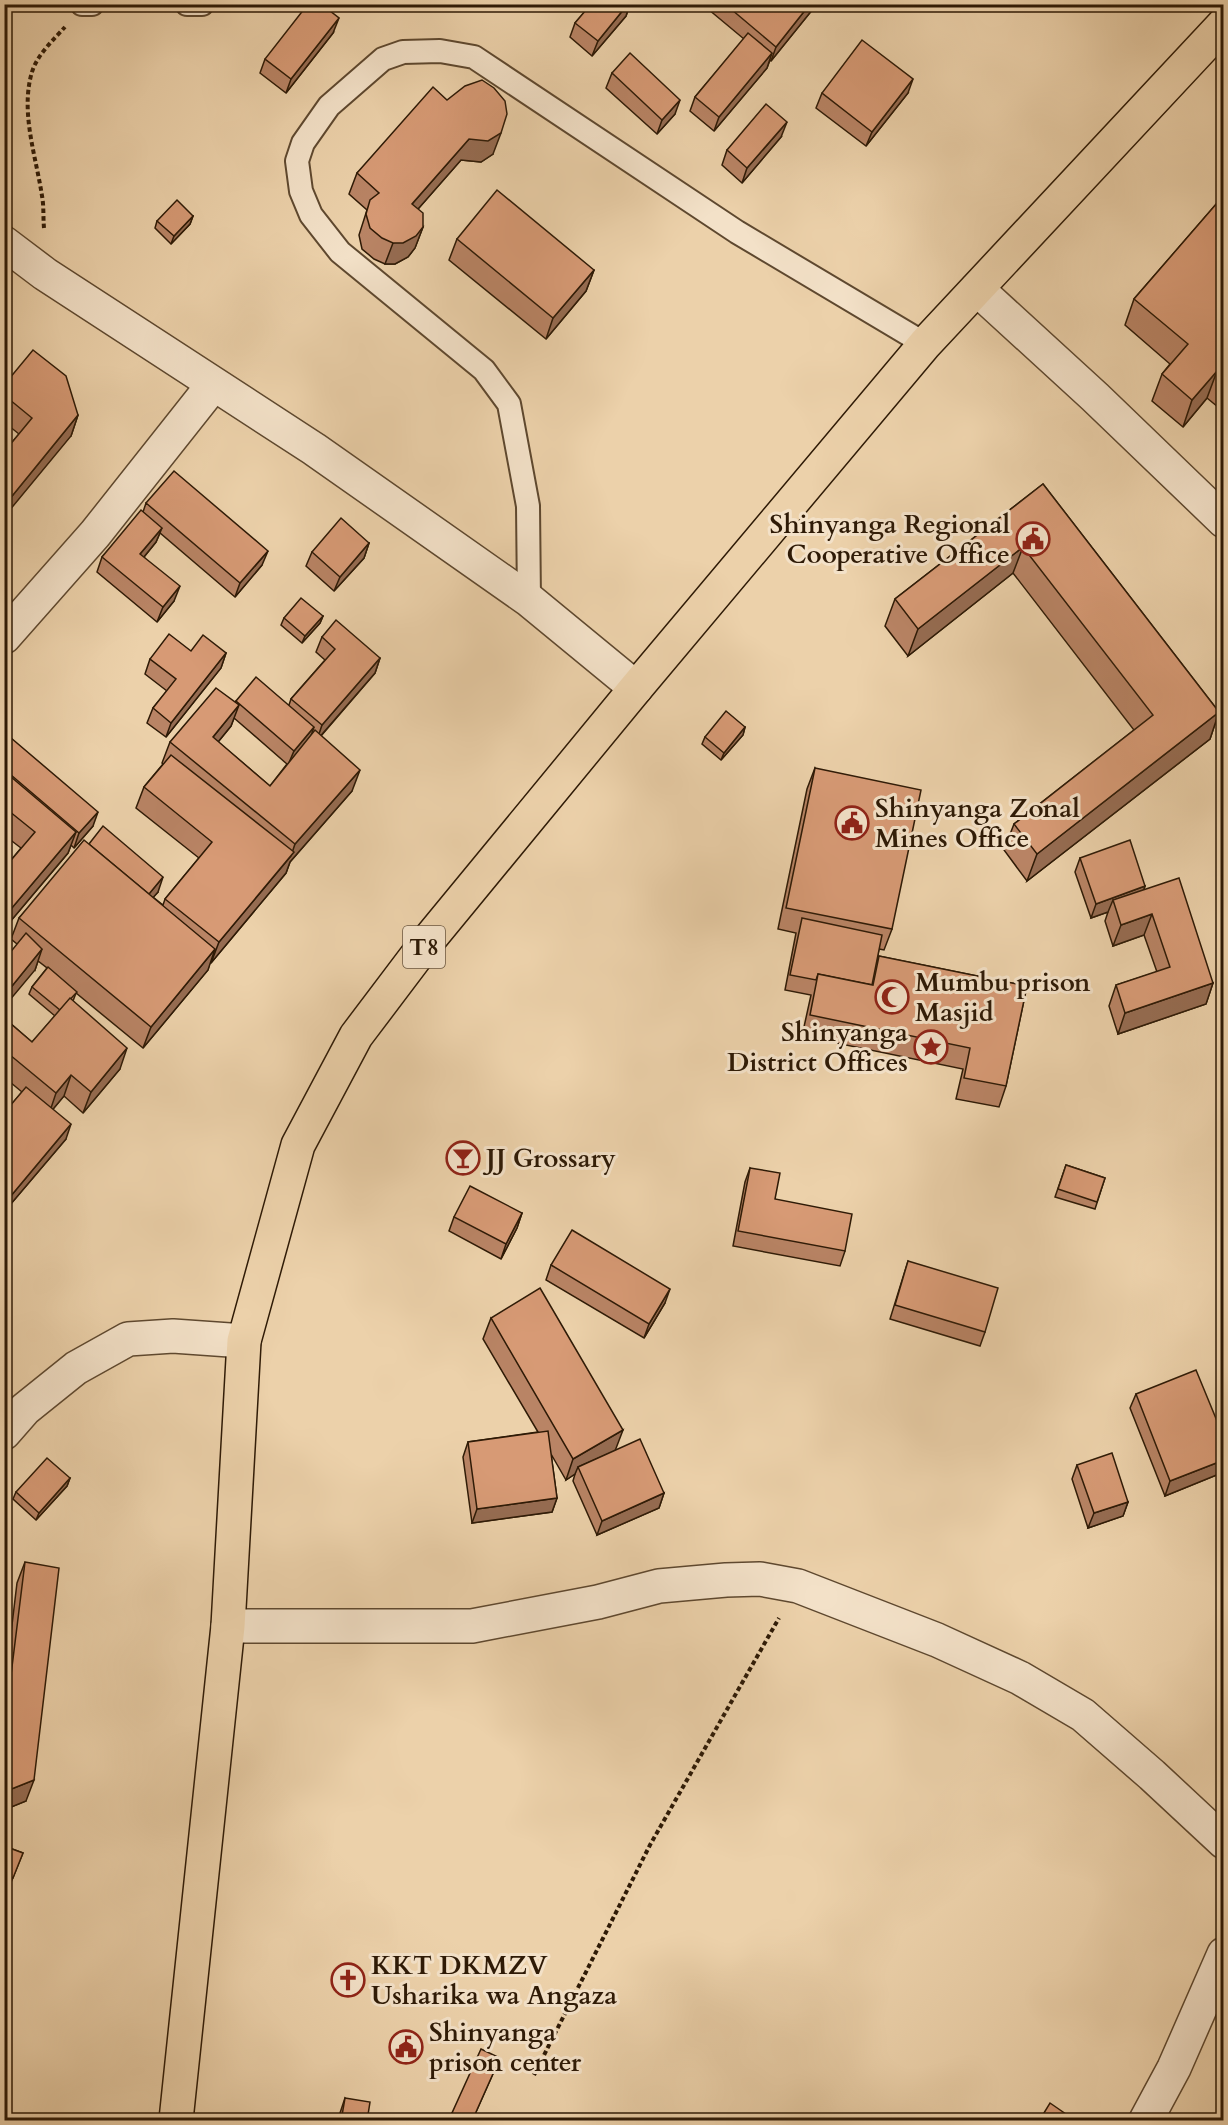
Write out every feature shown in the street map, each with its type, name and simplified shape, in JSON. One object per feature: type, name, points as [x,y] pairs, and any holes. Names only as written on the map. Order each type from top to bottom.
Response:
[{"type":"highway","name":"T8","points":[[176,2121],[228,1626],[244,1341],[298,1145],[356,1036],[427,942],[636,688],[925,344],[1224,24]]},
{"type":"street","points":[[4,243],[45,274],[314,449],[529,600],[636,688]]},
{"type":"street","points":[[977,289],[1095,397],[1224,522]]},
{"type":"street","points":[[4,637],[95,534],[213,385]]},
{"type":"street","points":[[4,1432],[25,1409],[76,1368],[128,1339],[173,1336],[244,1341]]},
{"type":"street","points":[[228,1626],[472,1626],[598,1602],[659,1586],[760,1579],[798,1586],[964,1652],[1020,1678],[1083,1715],[1224,1842]]},
{"type":"street","points":[[1146,2121],[1174,2068],[1224,1954]]},
{"type":"lane","points":[[187,4],[202,4]]},
{"type":"lane","points":[[529,600],[528,506],[509,404],[484,370],[340,252],[311,215],[301,191],[297,161],[303,143],[314,125],[329,106],[383,59],[403,52],[431,51],[474,57],[737,232],[925,344]]},
{"type":"path","points":[[45,274],[43,199],[30,133],[28,97],[32,70],[50,44],[86,5]]},
{"type":"path","points":[[534,2075],[650,1845],[798,1586]]},
{"type":"building","points":[[308,4],[321,4],[339,18],[291,79],[265,59]]},
{"type":"building","points":[[591,4],[628,4],[598,41],[575,23]]},
{"type":"building","points":[[725,4],[810,4],[776,47]]},
{"type":"building","points":[[748,33],[772,53],[719,117],[695,97]]},
{"type":"building","points":[[862,40],[913,79],[872,132],[822,93]]},
{"type":"building","points":[[630,53],[680,100],[662,120],[612,73]]},
{"type":"building","points":[[482,80],[494,88],[505,101],[507,114],[501,133],[488,141],[469,139],[412,204],[423,213],[423,227],[416,236],[403,243],[393,243],[382,238],[370,228],[366,214],[370,200],[379,193],[357,173],[433,87],[447,100],[465,86]]},
{"type":"building","points":[[766,104],[787,122],[747,168],[727,150]]},
{"type":"building","points":[[497,190],[594,270],[553,318],[457,239]]},
{"type":"building","points":[[1224,195],[1224,377],[1217,371],[1192,400],[1162,374],[1188,344],[1134,299]]},
{"type":"building","points":[[177,200],[193,216],[174,236],[157,221]]},
{"type":"building","points":[[33,350],[66,376],[78,415],[4,506],[4,452],[32,418],[4,395],[4,385]]},
{"type":"building","points":[[4,433],[11,438],[4,447]]},
{"type":"building","points":[[174,471],[268,551],[240,583],[146,503]]},
{"type":"building","points":[[1043,484],[1219,712],[1037,854],[1014,824],[1153,715],[1023,547],[918,629],[895,599]]},
{"type":"building","points":[[141,510],[162,528],[140,554],[180,586],[163,607],[102,557]]},
{"type":"building","points":[[341,518],[369,543],[340,577],[312,552]]},
{"type":"building","points":[[301,598],[323,616],[305,636],[284,618]]},
{"type":"building","points":[[336,620],[380,658],[322,725],[291,699],[335,649],[322,637]]},
{"type":"building","points":[[169,634],[191,651],[203,635],[226,653],[171,723],[153,708],[176,679],[150,659]]},
{"type":"building","points":[[256,677],[314,727],[294,751],[236,701]]},
{"type":"building","points":[[216,688],[239,705],[213,737],[270,786],[315,730],[360,770],[295,844],[170,742]]},
{"type":"building","points":[[726,711],[745,727],[724,753],[705,737]]},
{"type":"building","points":[[4,732],[98,812],[79,833],[4,769]]},
{"type":"building","points":[[171,755],[294,852],[219,942],[165,899],[212,842],[144,787]]},
{"type":"building","points":[[815,768],[921,790],[892,929],[786,908]]},
{"type":"building","points":[[4,771],[76,832],[11,909],[4,903],[4,862],[7,865],[35,832],[4,807]]},
{"type":"building","points":[[103,826],[163,877],[149,894],[89,844]]},
{"type":"building","points":[[84,840],[215,949],[151,1027],[19,918]]},
{"type":"building","points":[[1130,840],[1145,886],[1096,904],[1080,858]]},
{"type":"building","points":[[1179,878],[1213,983],[1125,1013],[1116,985],[1170,967],[1152,914],[1121,925],[1113,900]]},
{"type":"building","points":[[802,918],[882,935],[872,985],[818,974],[816,980],[790,975]]},
{"type":"building","points":[[26,933],[42,949],[4,996],[4,960]]},
{"type":"building","points":[[879,956],[1027,986],[1006,1086],[964,1078],[970,1048],[810,1015],[818,974],[873,985]]},
{"type":"building","points":[[48,967],[77,992],[60,1010],[32,987]]},
{"type":"building","points":[[70,998],[127,1048],[91,1092],[71,1075],[56,1093],[4,1050],[4,1018],[32,1042]]},
{"type":"building","points":[[26,1087],[71,1124],[10,1197],[4,1193],[4,1113]]},
{"type":"building","points":[[1066,1165],[1105,1178],[1097,1202],[1058,1189]]},
{"type":"building","points":[[750,1168],[780,1173],[775,1199],[852,1214],[845,1251],[738,1231]]},
{"type":"building","points":[[470,1186],[522,1213],[506,1244],[454,1217]]},
{"type":"building","points":[[572,1230],[670,1289],[649,1324],[551,1265]]},
{"type":"building","points":[[908,1261],[998,1288],[985,1332],[895,1305]]},
{"type":"building","points":[[540,1288],[623,1430],[573,1459],[491,1318]]},
{"type":"building","points":[[1196,1370],[1224,1438],[1224,1460],[1170,1481],[1136,1394]]},
{"type":"building","points":[[548,1431],[557,1498],[477,1509],[468,1442]]},
{"type":"building","points":[[640,1439],[664,1493],[602,1521],[578,1467]]},
{"type":"building","points":[[1112,1453],[1128,1502],[1094,1513],[1077,1465]]},
{"type":"building","points":[[47,1458],[70,1478],[39,1513],[16,1492]]},
{"type":"building","points":[[25,1562],[59,1568],[34,1780],[4,1792],[6,1698],[4,1697],[4,1675],[11,1675]]},
{"type":"building","points":[[4,1846],[23,1853],[13,1878],[4,1873]]},
{"type":"building","points":[[481,2049],[500,2058],[472,2121],[468,2121],[452,2113]]},
{"type":"building","points":[[345,2098],[370,2102],[367,2121],[341,2121]]},
{"type":"building","points":[[1050,2103],[1076,2121],[1039,2121]]},
{"type":"building","points":[[380,2118],[399,2121],[380,2121]]},
{"type":"place","name":"Shinyanga Regional Cooperative Office","points":[[1033,539]]},
{"type":"place","name":"Shinyanga Zonal Mines Office","points":[[852,823]]},
{"type":"place","name":"Mumbu prison Masjid","points":[[892,997]]},
{"type":"place","name":"Shinyanga District Offices","points":[[931,1047]]},
{"type":"place","name":"JJ Grossary","points":[[463,1158]]},
{"type":"place","name":"KKT DKMZV Usharika wa Angaza","points":[[348,1980]]},
{"type":"place","name":"Shinyanga prison center","points":[[406,2047]]}]
